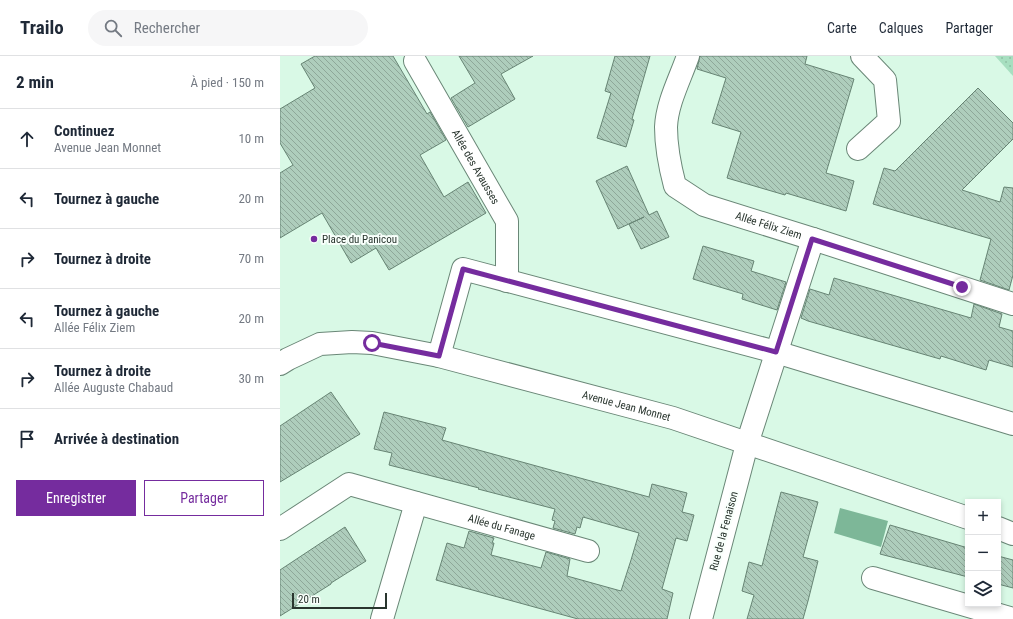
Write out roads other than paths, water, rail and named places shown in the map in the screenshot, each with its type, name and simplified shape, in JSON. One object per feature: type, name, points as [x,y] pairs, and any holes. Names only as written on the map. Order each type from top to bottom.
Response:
[{"type":"street","name":"Allée Félix Ziem","points":[[688,56],[670,104],[666,127],[669,159],[675,186],[704,205],[812,239],[747,444]]},
{"type":"street","points":[[858,149],[888,121],[886,80],[862,56]]},
{"type":"street","name":"Allée des Avausses","points":[[415,62],[507,221],[507,281]]},
{"type":"street","points":[[812,239],[1013,304]]},
{"type":"street","points":[[439,356],[463,269],[776,352],[1013,424]]},
{"type":"street","name":"Avenue Jean Monnet","points":[[280,364],[320,344],[339,343],[372,343],[439,356],[673,418],[965,517]]},
{"type":"street","name":"Rue de la Fenaison","points":[[701,619],[747,444]]},
{"type":"street","name":"Allée du Fanage","points":[[280,529],[349,484],[588,550]]},
{"type":"street","points":[[382,619],[416,503]]},
{"type":"street","points":[[1001,529],[1013,534]]},
{"type":"street","points":[[873,578],[1013,619]]},
{"type":"place","name":"Place du Panicou","points":[[314,239]]}]
